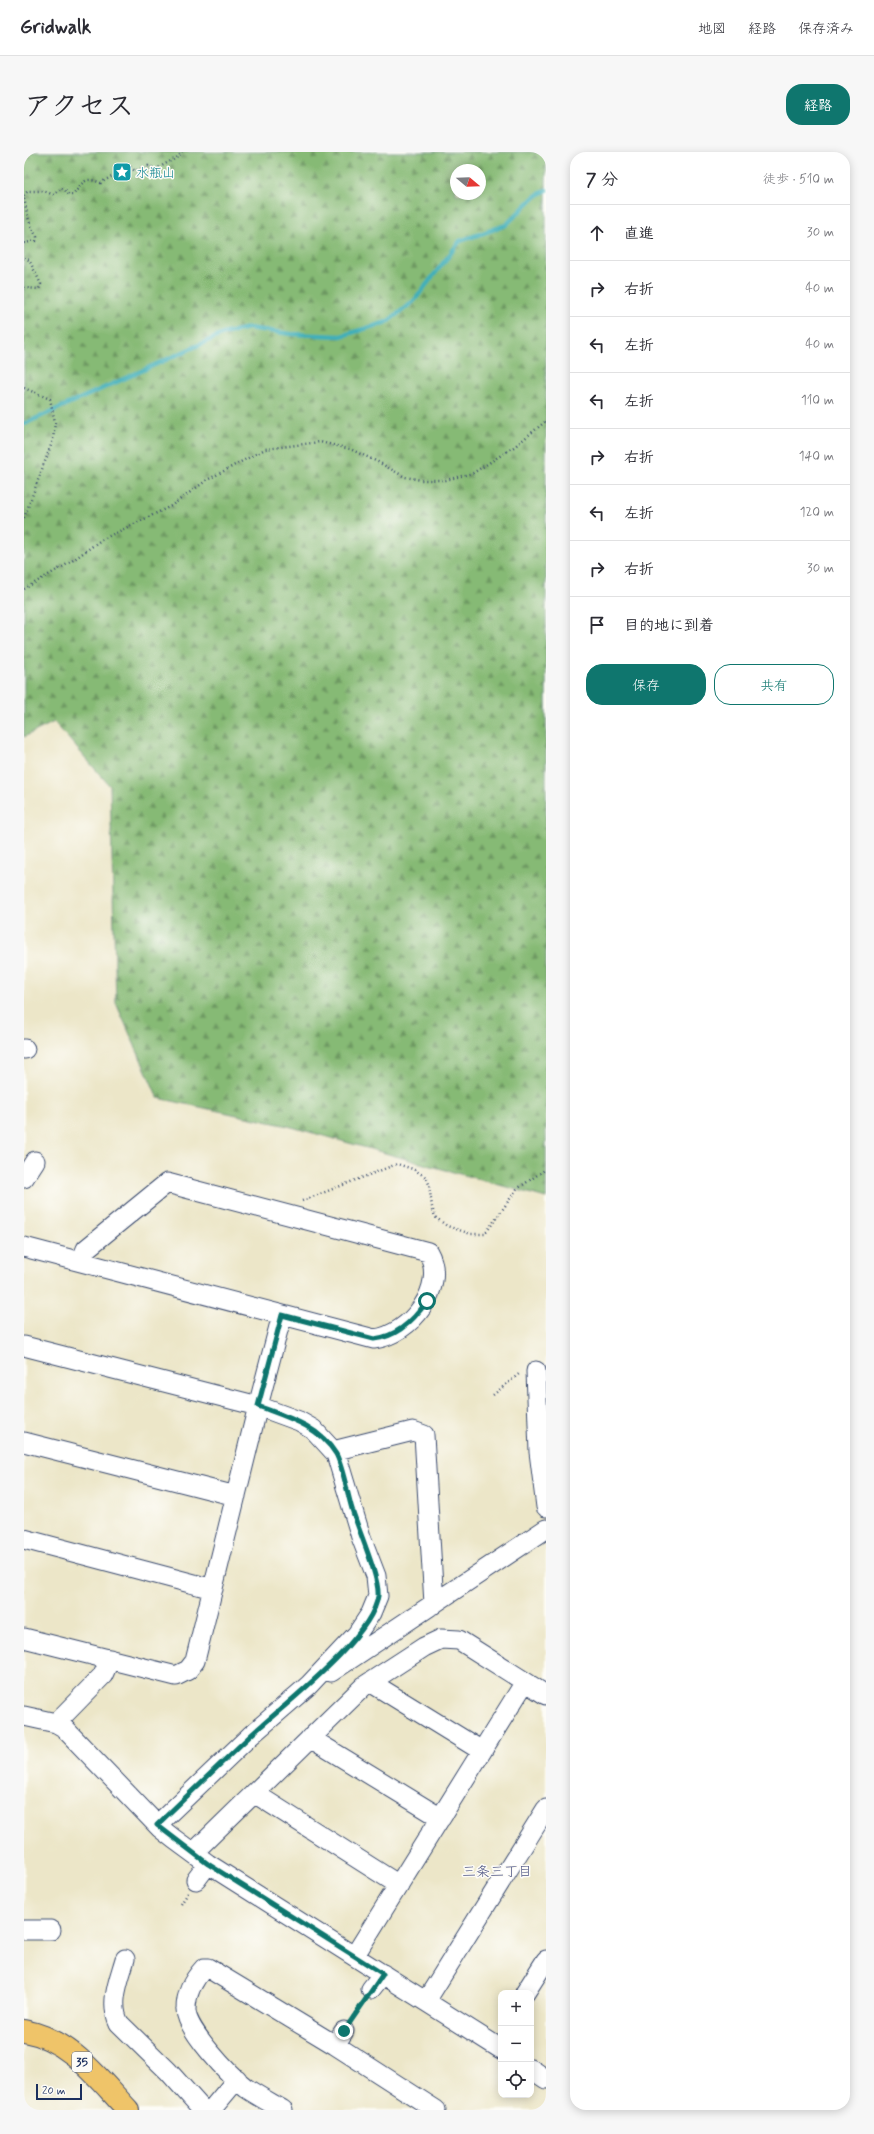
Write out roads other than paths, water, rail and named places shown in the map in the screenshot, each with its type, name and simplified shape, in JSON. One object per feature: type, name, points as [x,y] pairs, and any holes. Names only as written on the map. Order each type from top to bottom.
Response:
[{"type":"main road","name":"35","points":[[24,2031],[38,2034],[53,2040],[77,2056],[128,2110]]},
{"type":"street","points":[[24,1178],[35,1161]]},
{"type":"street","points":[[24,1247],[374,1339],[385,1338],[400,1330],[417,1315],[427,1301],[434,1273],[433,1262],[428,1252],[167,1183],[86,1249],[81,1261]]},
{"type":"street","points":[[24,1638],[176,1676],[188,1670],[195,1662],[282,1315]]},
{"type":"street","points":[[24,1346],[258,1406],[313,1429],[336,1454],[361,1537],[376,1576],[378,1596],[371,1613],[358,1634],[309,1685],[250,1736],[157,1825]]},
{"type":"street","points":[[536,1371],[539,1452],[546,1507]]},
{"type":"street","points":[[333,1451],[413,1431],[424,1435],[434,1604]]},
{"type":"street","points":[[24,1442],[236,1496]]},
{"type":"street","points":[[309,1685],[349,1662],[546,1529]]},
{"type":"street","points":[[24,1539],[213,1589]]},
{"type":"street","points":[[194,1852],[310,1738],[370,1682],[424,1647],[441,1639],[459,1640],[546,1695]]},
{"type":"street","points":[[56,1723],[103,1675],[110,1659]]},
{"type":"street","points":[[370,1682],[482,1751]]},
{"type":"street","points":[[355,1955],[525,1682]]},
{"type":"street","points":[[24,1716],[56,1723],[63,1727],[157,1825],[208,1864],[426,2001],[498,2041]]},
{"type":"street","points":[[310,1738],[441,1818]]},
{"type":"street","points":[[254,1793],[399,1885]]},
{"type":"street","points":[[426,2001],[546,1809]]},
{"type":"street","points":[[196,1880],[208,1864]]},
{"type":"street","points":[[24,1930],[51,1930]]},
{"type":"street","points":[[125,1959],[114,2001],[115,2014],[119,2023],[168,2071],[203,2110]]},
{"type":"street","points":[[527,1990],[546,1960]]},
{"type":"street","points":[[283,2110],[246,2088],[225,2069],[195,2034],[186,2011],[191,1987],[204,1968],[208,1968],[340,2038],[436,2110]]},
{"type":"street","points":[[372,1988],[383,1974]]},
{"type":"street","points":[[534,2071],[546,2079]]},
{"type":"street","points":[[210,2110],[237,2079]]},
{"type":"waterway","points":[[24,424],[223,334],[248,328],[291,334],[341,336],[387,322],[414,301],[460,241],[506,225],[533,198],[546,190]]},
{"type":"place","name":"水瓶山","points":[[122,172]]},
{"type":"district","name":"三条三丁目","points":[[497,1871]]}]
